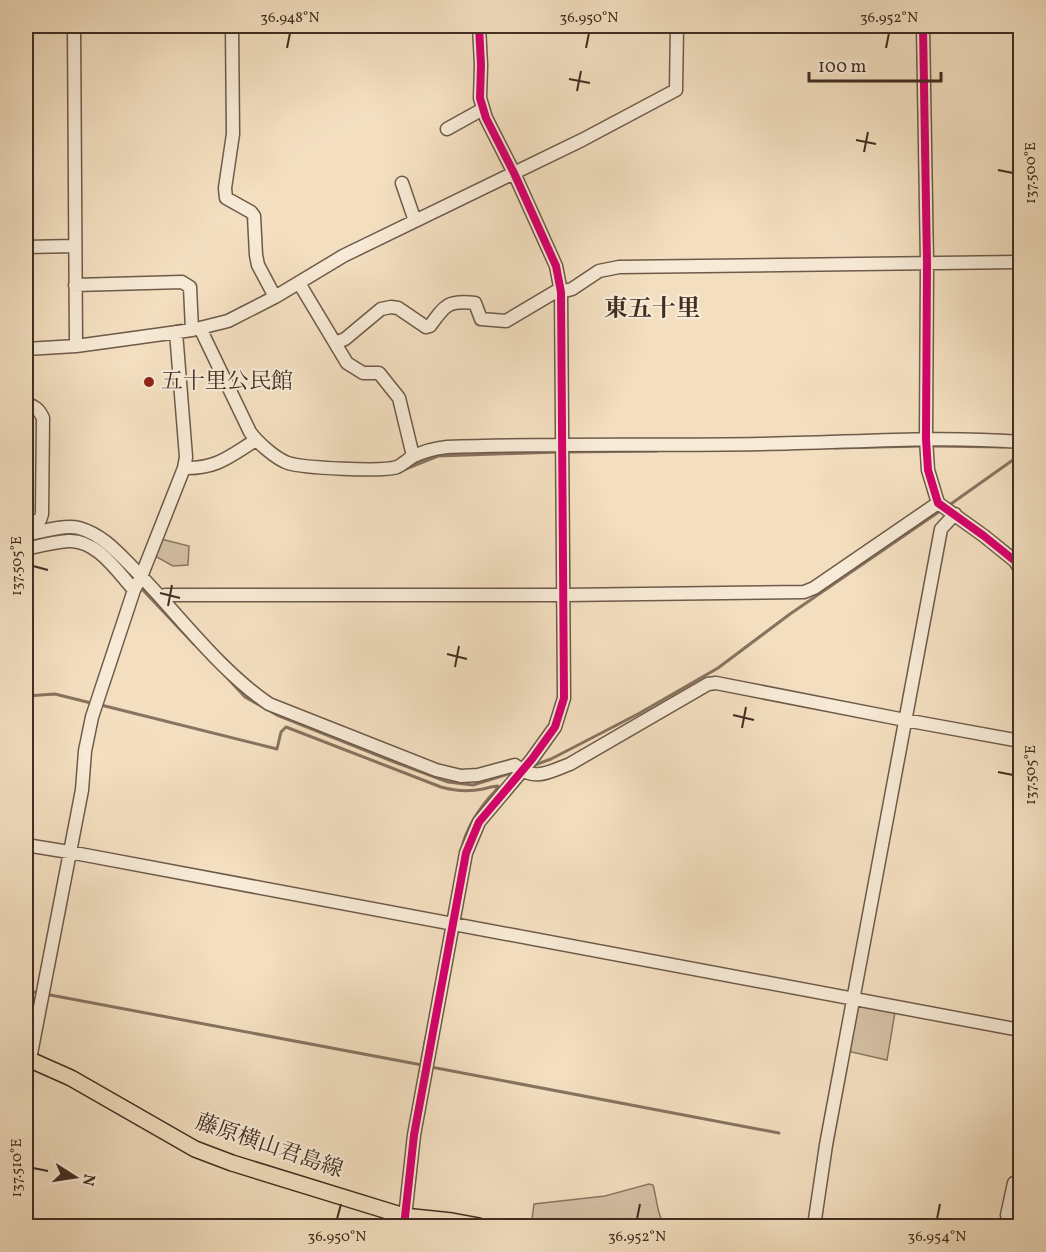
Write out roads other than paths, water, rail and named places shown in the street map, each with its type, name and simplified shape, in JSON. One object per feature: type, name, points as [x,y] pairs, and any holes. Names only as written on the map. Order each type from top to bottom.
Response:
[{"type":"main road","name":"藤原横山君島線","points":[[28,1059],[71,1078],[195,1149],[231,1163],[404,1221],[452,1221],[479,1227]]},
{"type":"street","points":[[74,26],[76,346]]},
{"type":"street","points":[[232,26],[233,134],[225,188],[226,198],[254,216],[258,266],[275,297]]},
{"type":"street","points":[[404,1221],[414,1135],[466,853],[479,822],[532,759],[555,727],[564,698],[560,290],[556,266],[483,109],[480,98],[479,26]]},
{"type":"street","points":[[26,349],[76,346],[196,329],[228,321],[275,297],[342,256],[582,140],[676,90],[677,26]]},
{"type":"street","points":[[923,26],[928,470],[938,503],[1018,563]]},
{"type":"street","points":[[447,129],[483,109]]},
{"type":"street","points":[[402,183],[416,220]]},
{"type":"street","points":[[26,247],[75,246]]},
{"type":"street","points":[[335,344],[345,339],[381,309],[391,307],[398,308],[426,327],[430,326],[441,310],[450,303],[475,303],[481,319],[506,321],[560,290],[572,289],[599,271],[619,267],[1020,262]]},
{"type":"street","points":[[75,285],[182,282],[190,287],[196,329],[250,432],[267,450],[287,463],[381,469],[397,467],[413,456],[443,447],[762,444],[926,439],[1020,442]]},
{"type":"street","points":[[299,283],[347,363],[363,373],[379,373],[399,398],[413,456]]},
{"type":"street","points":[[28,1059],[82,790],[85,751],[92,717],[134,590],[184,468],[186,457],[176,332]]},
{"type":"street","points":[[26,403],[39,410],[43,418],[42,514],[40,520],[26,522]]},
{"type":"street","points":[[184,468],[216,464],[256,440]]},
{"type":"street","points":[[161,598],[165,596],[804,592],[814,588],[938,503]]},
{"type":"street","points":[[814,1227],[826,1145],[941,529],[955,514]]},
{"type":"street","points":[[26,535],[77,527],[92,533],[108,543],[215,657],[251,692],[269,704],[436,770],[461,776],[478,775],[515,765],[530,775],[548,773],[570,764],[708,684],[716,683],[1020,741]]},
{"type":"street","points":[[26,549],[69,541],[81,542],[99,552],[134,590]]},
{"type":"street","points":[[26,845],[1020,1030]]},
{"type":"street","points":[[1014,1183],[1007,1215],[1020,1218]]},
{"type":"waterway","points":[[167,328],[184,326]]},
{"type":"waterway","points":[[835,448],[924,446]]},
{"type":"waterway","points":[[931,446],[1005,447]]},
{"type":"waterway","points":[[1012,447],[1020,448]]},
{"type":"waterway","points":[[565,452],[657,451]]},
{"type":"waterway","points":[[403,470],[438,456],[559,452]]},
{"type":"waterway","points":[[948,506],[1020,455]]},
{"type":"waterway","points":[[532,766],[551,759],[638,714],[718,668],[790,614],[943,509]]},
{"type":"waterway","points":[[75,536],[81,535],[97,542]]},
{"type":"waterway","points":[[26,542],[39,540]]},
{"type":"waterway","points":[[141,588],[194,644]]},
{"type":"waterway","points":[[220,670],[245,697],[277,715],[448,782],[473,785],[515,772]]},
{"type":"waterway","points":[[26,696],[55,694],[95,704]]},
{"type":"waterway","points":[[101,705],[277,749],[281,732],[286,727],[441,787],[467,791],[498,786],[474,818],[461,851]]},
{"type":"waterway","points":[[26,990],[38,993]]},
{"type":"waterway","points":[[45,994],[422,1065]]},
{"type":"waterway","points":[[421,1065],[426,1037]]},
{"type":"waterway","points":[[431,1067],[779,1133]]},
{"type":"place","name":"五十里公民館","points":[[149,382]]},
{"type":"district","name":"東五十里","points":[[652,310]]}]
